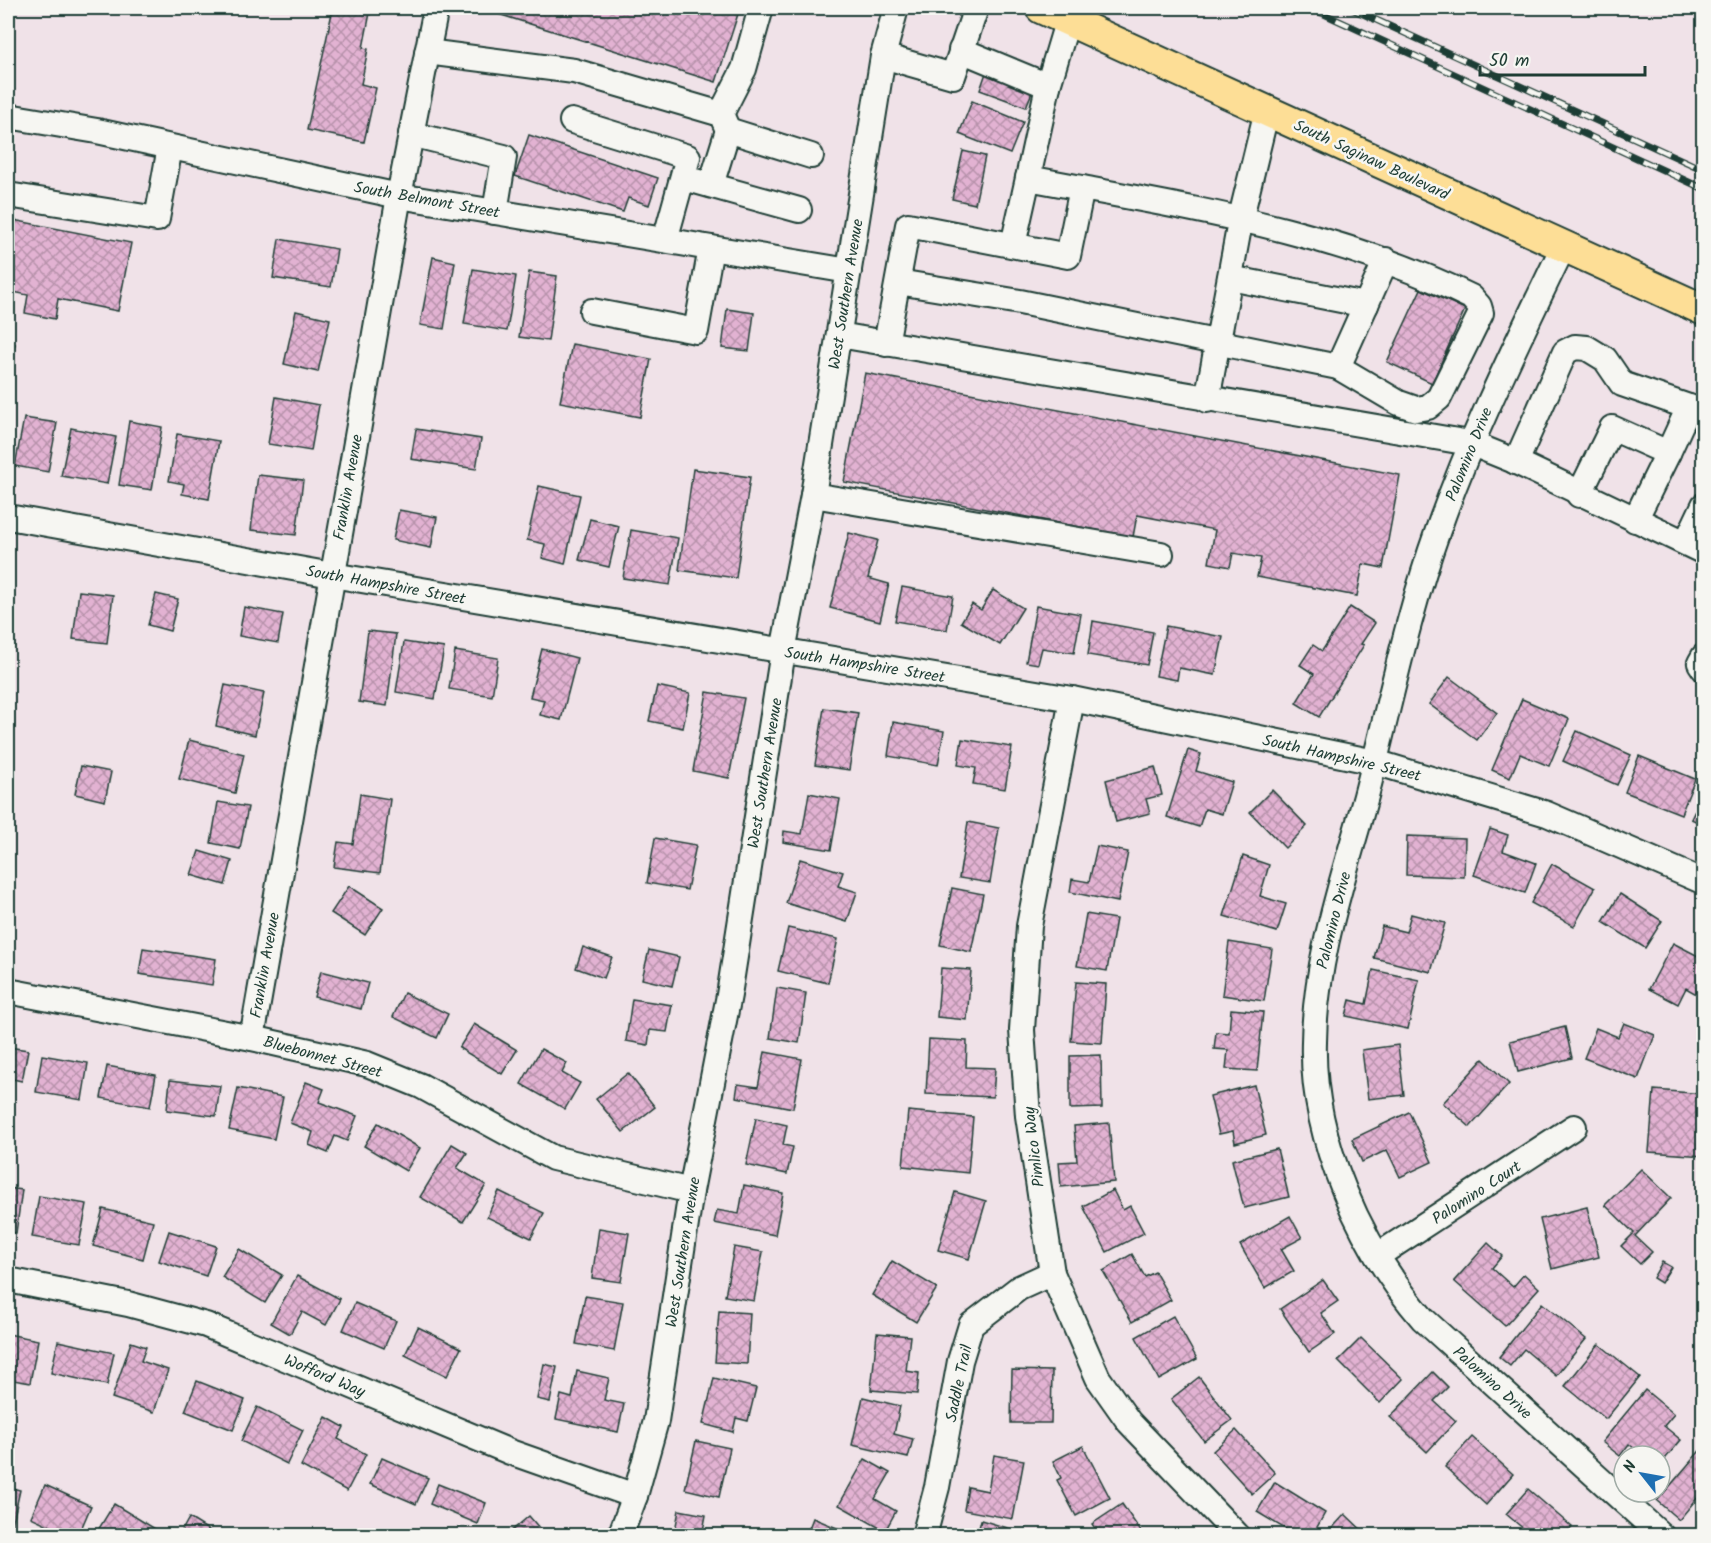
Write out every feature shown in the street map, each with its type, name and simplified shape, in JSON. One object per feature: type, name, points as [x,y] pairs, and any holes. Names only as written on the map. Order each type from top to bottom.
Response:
[{"type":"main road","name":"South Saginaw Boulevard","points":[[1041,8],[1563,248],[1704,310]]},
{"type":"street","name":"Franklin Avenue","points":[[252,1038],[399,196],[436,8]]},
{"type":"street","points":[[711,185],[725,122],[762,8]]},
{"type":"street","name":"West Southern Avenue","points":[[620,1536],[635,1496],[656,1421],[691,1191],[729,995],[783,651],[813,495],[883,56],[896,8]]},
{"type":"street","points":[[883,56],[953,76],[976,8]]},
{"type":"street","points":[[1013,245],[1048,86],[1068,19]]},
{"type":"street","points":[[961,50],[1048,86]]},
{"type":"street","points":[[427,52],[574,71],[725,122],[811,156]]},
{"type":"street","points":[[1207,400],[1241,218],[1267,110]]},
{"type":"street","name":"South Belmont Street","points":[[8,116],[170,147],[399,196],[849,271]]},
{"type":"street","points":[[572,121],[688,157],[665,240]]},
{"type":"street","points":[[411,134],[504,157],[495,212]]},
{"type":"street","points":[[8,195],[157,219],[170,147]]},
{"type":"street","points":[[684,178],[799,210]]},
{"type":"street","points":[[898,282],[1020,302],[1338,367],[1399,403],[1416,409],[1428,407],[1439,398],[1481,313],[1479,306],[1471,297],[1386,260],[1313,236],[1275,229],[1241,218],[1028,178]]},
{"type":"street","points":[[886,344],[908,225],[1068,256],[1082,188]]},
{"type":"street","points":[[592,311],[696,331],[711,248]]},
{"type":"street","name":"Palomino Drive","points":[[1563,248],[1470,443],[1425,571],[1319,969],[1313,1044],[1319,1101],[1330,1152],[1344,1190],[1377,1256],[1404,1297],[1423,1319],[1662,1536]]},
{"type":"street","points":[[1338,367],[1386,260]]},
{"type":"street","points":[[1230,278],[1366,305]]},
{"type":"street","points":[[838,335],[1207,400],[1470,443],[1516,462],[1579,495],[1695,548],[1704,505]]},
{"type":"street","points":[[1516,462],[1565,352],[1575,347],[1587,348],[1605,359],[1622,384],[1660,395],[1696,410],[1668,453],[1635,520]]},
{"type":"street","points":[[1579,495],[1612,428],[1668,453]]},
{"type":"street","points":[[813,495],[1161,555]]},
{"type":"street","name":"South Hampshire Street","points":[[8,518],[332,575],[1072,699],[1375,762],[1547,814],[1704,882]]},
{"type":"street","points":[[1704,656],[1700,663],[1704,669]]},
{"type":"street","name":"Pimlico Way","points":[[1072,699],[1029,926],[1022,1030],[1028,1116],[1052,1273],[1098,1378],[1129,1422],[1238,1536]]},
{"type":"street","name":"Bluebonnet Street","points":[[8,991],[252,1038],[367,1064],[410,1082],[553,1158],[691,1191]]},
{"type":"street","name":"Palomino Court","points":[[1377,1256],[1574,1127]]},
{"type":"street","name":"Saddle Trail","points":[[924,1536],[937,1487],[960,1361],[971,1325],[1019,1288],[1052,1273]]},
{"type":"street","name":"Wofford Way","points":[[8,1280],[128,1304],[206,1325],[510,1452],[635,1496]]},
{"type":"building","points":[[333,8],[371,8],[363,48],[368,49],[361,84],[376,88],[364,142],[307,130]]},
{"type":"building","points":[[479,8],[718,8],[738,14],[716,82]]},
{"type":"building","points":[[987,70],[1034,87],[1026,107],[980,90]]},
{"type":"building","points":[[972,101],[1023,122],[1010,154],[959,134]]},
{"type":"building","points":[[529,135],[658,178],[649,205],[628,198],[623,212],[515,176]]},
{"type":"building","points":[[963,151],[985,156],[975,204],[952,199]]},
{"type":"building","points":[[8,219],[131,243],[118,311],[58,299],[55,319],[25,313],[28,295],[8,291]]},
{"type":"building","points":[[279,239],[337,249],[331,287],[273,278]]},
{"type":"building","points":[[433,257],[455,262],[444,329],[420,325]]},
{"type":"building","points":[[473,269],[516,276],[507,331],[464,324]]},
{"type":"building","points":[[529,272],[557,276],[548,341],[519,337]]},
{"type":"building","points":[[1421,289],[1465,309],[1432,383],[1387,362]]},
{"type":"building","points":[[727,309],[754,313],[749,351],[722,348]]},
{"type":"building","points":[[296,311],[330,319],[318,372],[284,364]]},
{"type":"building","points":[[8,343],[15,344],[11,361],[8,360]]},
{"type":"building","points":[[572,344],[651,359],[640,417],[560,402]]},
{"type":"building","points":[[865,373],[1400,475],[1383,568],[1363,564],[1357,596],[1257,577],[1261,558],[1233,553],[1230,567],[1209,563],[1215,530],[1137,515],[1133,537],[844,482]]},
{"type":"building","points":[[276,397],[319,405],[311,451],[268,444]]},
{"type":"building","points":[[24,418],[57,423],[48,472],[15,466]]},
{"type":"building","points":[[129,421],[162,427],[152,490],[119,485]]},
{"type":"building","points":[[71,428],[116,437],[107,484],[61,476]]},
{"type":"building","points":[[416,429],[481,439],[476,469],[411,459]]},
{"type":"building","points":[[177,434],[219,441],[209,499],[182,494],[184,484],[169,481]]},
{"type":"building","points":[[693,469],[750,477],[736,578],[679,570]]},
{"type":"building","points":[[258,475],[303,480],[296,535],[251,530]]},
{"type":"building","points":[[539,486],[580,495],[565,564],[542,558],[545,544],[527,540]]},
{"type":"building","points":[[399,510],[437,517],[431,548],[393,540]]},
{"type":"building","points":[[590,519],[619,526],[609,567],[579,560]]},
{"type":"building","points":[[631,530],[678,538],[670,585],[623,578]]},
{"type":"building","points":[[849,533],[878,540],[868,578],[889,584],[880,621],[830,608]]},
{"type":"building","points":[[902,587],[953,596],[947,630],[895,621]]},
{"type":"building","points":[[993,590],[1023,608],[1000,645],[961,622],[972,604],[981,610]]},
{"type":"building","points":[[79,591],[113,595],[107,643],[73,639]]},
{"type":"building","points":[[156,594],[178,599],[170,631],[148,625]]},
{"type":"building","points":[[1036,606],[1081,614],[1074,653],[1042,648],[1038,664],[1026,662]]},
{"type":"building","points":[[244,607],[283,614],[278,643],[239,636]]},
{"type":"building","points":[[1350,607],[1375,623],[1361,644],[1364,645],[1319,717],[1296,703],[1314,674],[1300,665],[1313,645],[1322,651]]},
{"type":"building","points":[[1093,621],[1153,632],[1147,665],[1088,655]]},
{"type":"building","points":[[1166,626],[1223,637],[1215,675],[1179,668],[1177,680],[1156,676]]},
{"type":"building","points":[[368,631],[396,634],[387,706],[359,702]]},
{"type":"building","points":[[404,642],[444,648],[435,699],[396,692]]},
{"type":"building","points":[[542,649],[577,658],[561,720],[540,715],[544,700],[530,697]]},
{"type":"building","points":[[455,651],[498,658],[492,696],[449,689]]},
{"type":"building","points":[[1449,677],[1497,713],[1477,740],[1429,704]]},
{"type":"building","points":[[225,685],[264,693],[255,735],[216,726]]},
{"type":"building","points":[[657,686],[690,693],[683,728],[649,721]]},
{"type":"building","points":[[707,692],[744,698],[729,778],[693,771]]},
{"type":"building","points":[[1522,699],[1569,719],[1549,766],[1520,754],[1510,778],[1492,770]]},
{"type":"building","points":[[824,708],[858,713],[849,770],[815,765]]},
{"type":"building","points":[[893,722],[944,731],[938,765],[888,756]]},
{"type":"building","points":[[1577,731],[1631,755],[1617,785],[1563,761]]},
{"type":"building","points":[[962,739],[1012,747],[1005,789],[973,784],[976,768],[958,765]]},
{"type":"building","points":[[189,740],[244,754],[235,793],[179,779]]},
{"type":"building","points":[[1188,750],[1201,754],[1196,771],[1232,782],[1222,814],[1205,809],[1199,827],[1167,817]]},
{"type":"building","points":[[1639,756],[1695,779],[1681,814],[1625,792]]},
{"type":"building","points":[[81,766],[111,772],[105,801],[75,794]]},
{"type":"building","points":[[1155,767],[1162,795],[1146,799],[1150,813],[1116,822],[1106,780]]},
{"type":"building","points":[[1272,790],[1307,826],[1285,848],[1250,812]]},
{"type":"building","points":[[1704,792],[1704,825],[1691,819]]},
{"type":"building","points":[[809,793],[840,799],[831,850],[783,842],[784,831],[802,834]]},
{"type":"building","points":[[360,794],[390,799],[380,873],[334,867],[338,842],[353,844]]},
{"type":"building","points":[[218,802],[248,807],[240,849],[211,843]]},
{"type":"building","points":[[968,822],[999,828],[990,883],[959,878]]},
{"type":"building","points":[[1490,829],[1508,835],[1503,851],[1536,863],[1525,893],[1474,875]]},
{"type":"building","points":[[1407,836],[1465,838],[1464,877],[1406,875]]},
{"type":"building","points":[[655,838],[696,845],[687,890],[647,883]]},
{"type":"building","points":[[1097,846],[1128,852],[1118,902],[1070,892],[1072,879],[1089,882]]},
{"type":"building","points":[[199,851],[232,861],[225,885],[191,875]]},
{"type":"building","points":[[1243,856],[1269,865],[1260,896],[1286,904],[1277,932],[1224,916]]},
{"type":"building","points":[[800,859],[843,872],[838,886],[857,892],[847,922],[786,903]]},
{"type":"building","points":[[1552,864],[1595,888],[1574,926],[1531,903]]},
{"type":"building","points":[[349,886],[383,908],[365,935],[331,913]]},
{"type":"building","points":[[952,888],[983,894],[971,952],[940,945]]},
{"type":"building","points":[[1620,894],[1662,921],[1645,948],[1603,922]]},
{"type":"building","points":[[1086,914],[1116,919],[1107,971],[1077,966]]},
{"type":"building","points":[[1411,914],[1445,923],[1431,972],[1374,958],[1382,926],[1406,932]]},
{"type":"building","points":[[788,928],[838,939],[828,983],[778,971]]},
{"type":"building","points":[[1229,942],[1272,949],[1264,1001],[1222,995]]},
{"type":"building","points":[[1673,943],[1704,959],[1704,990],[1700,996],[1686,988],[1678,1004],[1649,989]]},
{"type":"building","points":[[583,947],[612,957],[604,978],[576,968]]},
{"type":"building","points":[[143,948],[216,959],[212,985],[139,974]]},
{"type":"building","points":[[649,950],[679,957],[672,986],[642,979]]},
{"type":"building","points":[[941,968],[971,970],[967,1020],[937,1017]]},
{"type":"building","points":[[1373,970],[1419,980],[1408,1029],[1346,1016],[1350,1000],[1366,1004]]},
{"type":"building","points":[[321,971],[368,983],[361,1009],[314,997]]},
{"type":"building","points":[[1076,982],[1106,984],[1102,1043],[1071,1041]]},
{"type":"building","points":[[777,988],[806,993],[799,1043],[770,1038]]},
{"type":"building","points":[[404,993],[448,1014],[437,1038],[393,1017]]},
{"type":"building","points":[[632,999],[672,1005],[667,1032],[650,1030],[648,1045],[626,1041]]},
{"type":"building","points":[[1231,1009],[1263,1012],[1257,1071],[1226,1069],[1228,1050],[1214,1049],[1216,1032],[1229,1033]]},
{"type":"building","points":[[1624,1023],[1655,1035],[1638,1079],[1584,1058],[1596,1028],[1618,1037]]},
{"type":"building","points":[[474,1024],[517,1050],[502,1074],[459,1048]]},
{"type":"building","points":[[1565,1027],[1572,1058],[1518,1072],[1510,1041]]},
{"type":"building","points":[[929,1039],[967,1041],[966,1067],[995,1068],[993,1097],[926,1094]]},
{"type":"building","points":[[1398,1045],[1404,1095],[1368,1099],[1362,1050]]},
{"type":"building","points":[[8,1047],[28,1050],[22,1081],[8,1078]]},
{"type":"building","points":[[541,1049],[567,1063],[562,1073],[580,1083],[565,1109],[521,1084]]},
{"type":"building","points":[[765,1052],[802,1059],[793,1108],[736,1097],[738,1084],[758,1087]]},
{"type":"building","points":[[42,1055],[88,1063],[82,1100],[36,1092]]},
{"type":"building","points":[[1101,1055],[1102,1108],[1070,1109],[1070,1056]]},
{"type":"building","points":[[1483,1059],[1509,1084],[1470,1127],[1443,1103]]},
{"type":"building","points":[[107,1066],[156,1075],[150,1107],[101,1098]]},
{"type":"building","points":[[628,1073],[655,1107],[623,1132],[596,1099]]},
{"type":"building","points":[[170,1080],[220,1086],[216,1116],[167,1110]]},
{"type":"building","points":[[306,1082],[324,1089],[319,1102],[357,1116],[347,1141],[335,1136],[328,1153],[309,1145],[313,1132],[290,1123]]},
{"type":"building","points":[[1254,1085],[1266,1135],[1235,1143],[1233,1131],[1219,1134],[1210,1096]]},
{"type":"building","points":[[238,1088],[283,1097],[274,1139],[229,1130]]},
{"type":"building","points":[[1654,1090],[1704,1094],[1704,1156],[1649,1152]]},
{"type":"building","points":[[908,1111],[973,1117],[968,1173],[903,1166]]},
{"type":"building","points":[[1409,1112],[1432,1162],[1400,1177],[1387,1150],[1362,1162],[1352,1139]]},
{"type":"building","points":[[756,1118],[787,1125],[783,1145],[793,1147],[787,1174],[746,1165]]},
{"type":"building","points":[[378,1123],[420,1148],[406,1171],[364,1146]]},
{"type":"building","points":[[1109,1123],[1114,1182],[1061,1187],[1059,1162],[1077,1161],[1074,1126]]},
{"type":"building","points":[[452,1144],[467,1153],[457,1168],[486,1185],[463,1222],[420,1197]]},
{"type":"building","points":[[1277,1149],[1289,1197],[1244,1208],[1232,1160]]},
{"type":"building","points":[[1641,1169],[1671,1198],[1635,1236],[1652,1252],[1640,1264],[1621,1246],[1634,1233],[1605,1205]]},
{"type":"building","points":[[744,1185],[783,1193],[775,1235],[714,1223],[717,1210],[739,1214]]},
{"type":"building","points":[[8,1188],[22,1190],[16,1233],[8,1232]]},
{"type":"building","points":[[1113,1190],[1123,1210],[1130,1206],[1144,1233],[1107,1252],[1083,1206]]},
{"type":"building","points":[[499,1191],[544,1213],[531,1238],[487,1217]]},
{"type":"building","points":[[955,1192],[986,1201],[969,1259],[938,1250]]},
{"type":"building","points":[[39,1196],[87,1204],[79,1245],[32,1237]]},
{"type":"building","points":[[1587,1207],[1599,1257],[1552,1269],[1540,1219]]},
{"type":"building","points":[[103,1209],[153,1221],[143,1259],[93,1246]]},
{"type":"building","points":[[1290,1216],[1302,1238],[1281,1249],[1294,1271],[1265,1288],[1240,1245]]},
{"type":"building","points":[[599,1228],[629,1233],[621,1282],[592,1278]]},
{"type":"building","points":[[169,1231],[216,1246],[206,1276],[159,1261]]},
{"type":"building","points":[[1488,1243],[1502,1256],[1492,1268],[1513,1287],[1524,1274],[1539,1288],[1505,1326],[1454,1281]]},
{"type":"building","points":[[734,1247],[763,1252],[754,1301],[725,1296]]},
{"type":"building","points":[[239,1249],[282,1275],[265,1303],[222,1277]]},
{"type":"building","points":[[1132,1254],[1145,1277],[1155,1272],[1171,1300],[1132,1322],[1103,1271]]},
{"type":"building","points":[[892,1261],[937,1288],[916,1322],[872,1295]]},
{"type":"building","points":[[1662,1262],[1671,1267],[1661,1283],[1653,1278]]},
{"type":"building","points":[[297,1276],[340,1299],[326,1325],[302,1312],[290,1334],[271,1323]]},
{"type":"building","points":[[1323,1280],[1338,1301],[1321,1313],[1335,1334],[1309,1352],[1280,1309]]},
{"type":"building","points":[[585,1296],[623,1302],[614,1351],[576,1344]]},
{"type":"building","points":[[355,1303],[396,1321],[384,1348],[343,1330]]},
{"type":"building","points":[[1542,1303],[1586,1339],[1556,1376],[1524,1349],[1510,1366],[1499,1357]]},
{"type":"building","points":[[719,1311],[750,1313],[747,1364],[715,1362]]},
{"type":"building","points":[[1173,1316],[1197,1359],[1159,1380],[1136,1337]]},
{"type":"building","points":[[418,1327],[461,1348],[447,1376],[405,1355]]},
{"type":"building","points":[[877,1333],[910,1336],[906,1371],[919,1373],[917,1394],[871,1390]]},
{"type":"building","points":[[8,1334],[38,1340],[30,1383],[8,1379]]},
{"type":"building","points":[[1361,1338],[1403,1379],[1380,1403],[1338,1361]]},
{"type":"building","points":[[58,1341],[114,1353],[107,1385],[51,1373]]},
{"type":"building","points":[[131,1342],[146,1347],[141,1361],[168,1370],[154,1412],[112,1398]]},
{"type":"building","points":[[1599,1344],[1640,1377],[1606,1419],[1565,1386]]},
{"type":"building","points":[[544,1364],[557,1367],[550,1402],[537,1399]]},
{"type":"building","points":[[1012,1370],[1052,1371],[1051,1423],[1011,1423]]},
{"type":"building","points":[[577,1371],[609,1378],[604,1400],[624,1404],[618,1432],[556,1419],[561,1395],[572,1398]]},
{"type":"building","points":[[1433,1372],[1448,1387],[1434,1401],[1456,1421],[1427,1452],[1390,1417]]},
{"type":"building","points":[[1199,1377],[1232,1420],[1204,1441],[1171,1399]]},
{"type":"building","points":[[714,1378],[756,1388],[748,1421],[736,1418],[733,1432],[703,1424]]},
{"type":"building","points":[[197,1381],[245,1400],[233,1430],[185,1411]]},
{"type":"building","points":[[1645,1390],[1674,1414],[1664,1426],[1681,1440],[1672,1451],[1672,1444],[1612,1444],[1612,1450],[1602,1442]]},
{"type":"building","points":[[863,1397],[900,1406],[894,1434],[913,1439],[908,1458],[852,1445]]},
{"type":"building","points":[[257,1407],[303,1430],[287,1464],[241,1441]]},
{"type":"building","points":[[326,1417],[344,1427],[338,1439],[366,1454],[347,1491],[301,1466]]},
{"type":"building","points":[[1236,1430],[1275,1473],[1252,1494],[1213,1451]]},
{"type":"building","points":[[1472,1437],[1513,1474],[1486,1505],[1445,1467]]},
{"type":"building","points":[[696,1441],[730,1448],[719,1497],[685,1489]]},
{"type":"building","points":[[1083,1446],[1110,1498],[1076,1516],[1057,1480],[1061,1478],[1053,1461]]},
{"type":"building","points":[[1704,1446],[1704,1503],[1698,1497],[1679,1520],[1660,1504],[1672,1504],[1672,1483]]},
{"type":"building","points":[[994,1455],[1024,1460],[1013,1519],[964,1510],[968,1487],[988,1491]]},
{"type":"building","points":[[382,1458],[428,1478],[416,1504],[370,1484]]},
{"type":"building","points":[[865,1459],[890,1473],[875,1499],[896,1511],[885,1531],[839,1505]]},
{"type":"building","points":[[1275,1482],[1325,1513],[1312,1536],[1297,1536],[1257,1512]]},
{"type":"building","points":[[438,1484],[486,1503],[478,1524],[430,1504]]},
{"type":"building","points":[[45,1485],[91,1506],[78,1536],[72,1536],[31,1517]]},
{"type":"building","points":[[8,1487],[20,1490],[12,1526],[8,1525]]},
{"type":"building","points":[[1528,1489],[1572,1527],[1565,1536],[1520,1536],[1525,1530],[1506,1514]]},
{"type":"building","points":[[114,1504],[165,1535],[95,1535]]},
{"type":"building","points":[[1122,1504],[1144,1536],[1100,1536],[1092,1524]]},
{"type":"building","points":[[679,1510],[706,1515],[702,1536],[674,1536]]},
{"type":"building","points":[[1345,1514],[1368,1536],[1325,1536]]},
{"type":"building","points":[[529,1516],[546,1536],[509,1536],[508,1534]]},
{"type":"building","points":[[189,1518],[218,1536],[179,1536]]},
{"type":"building","points":[[813,1518],[856,1536],[806,1536]]},
{"type":"building","points":[[981,1520],[1034,1536],[977,1536]]},
{"type":"railway","points":[[1311,8],[1704,189]]},
{"type":"railway","points":[[1350,8],[1704,170]]}]
